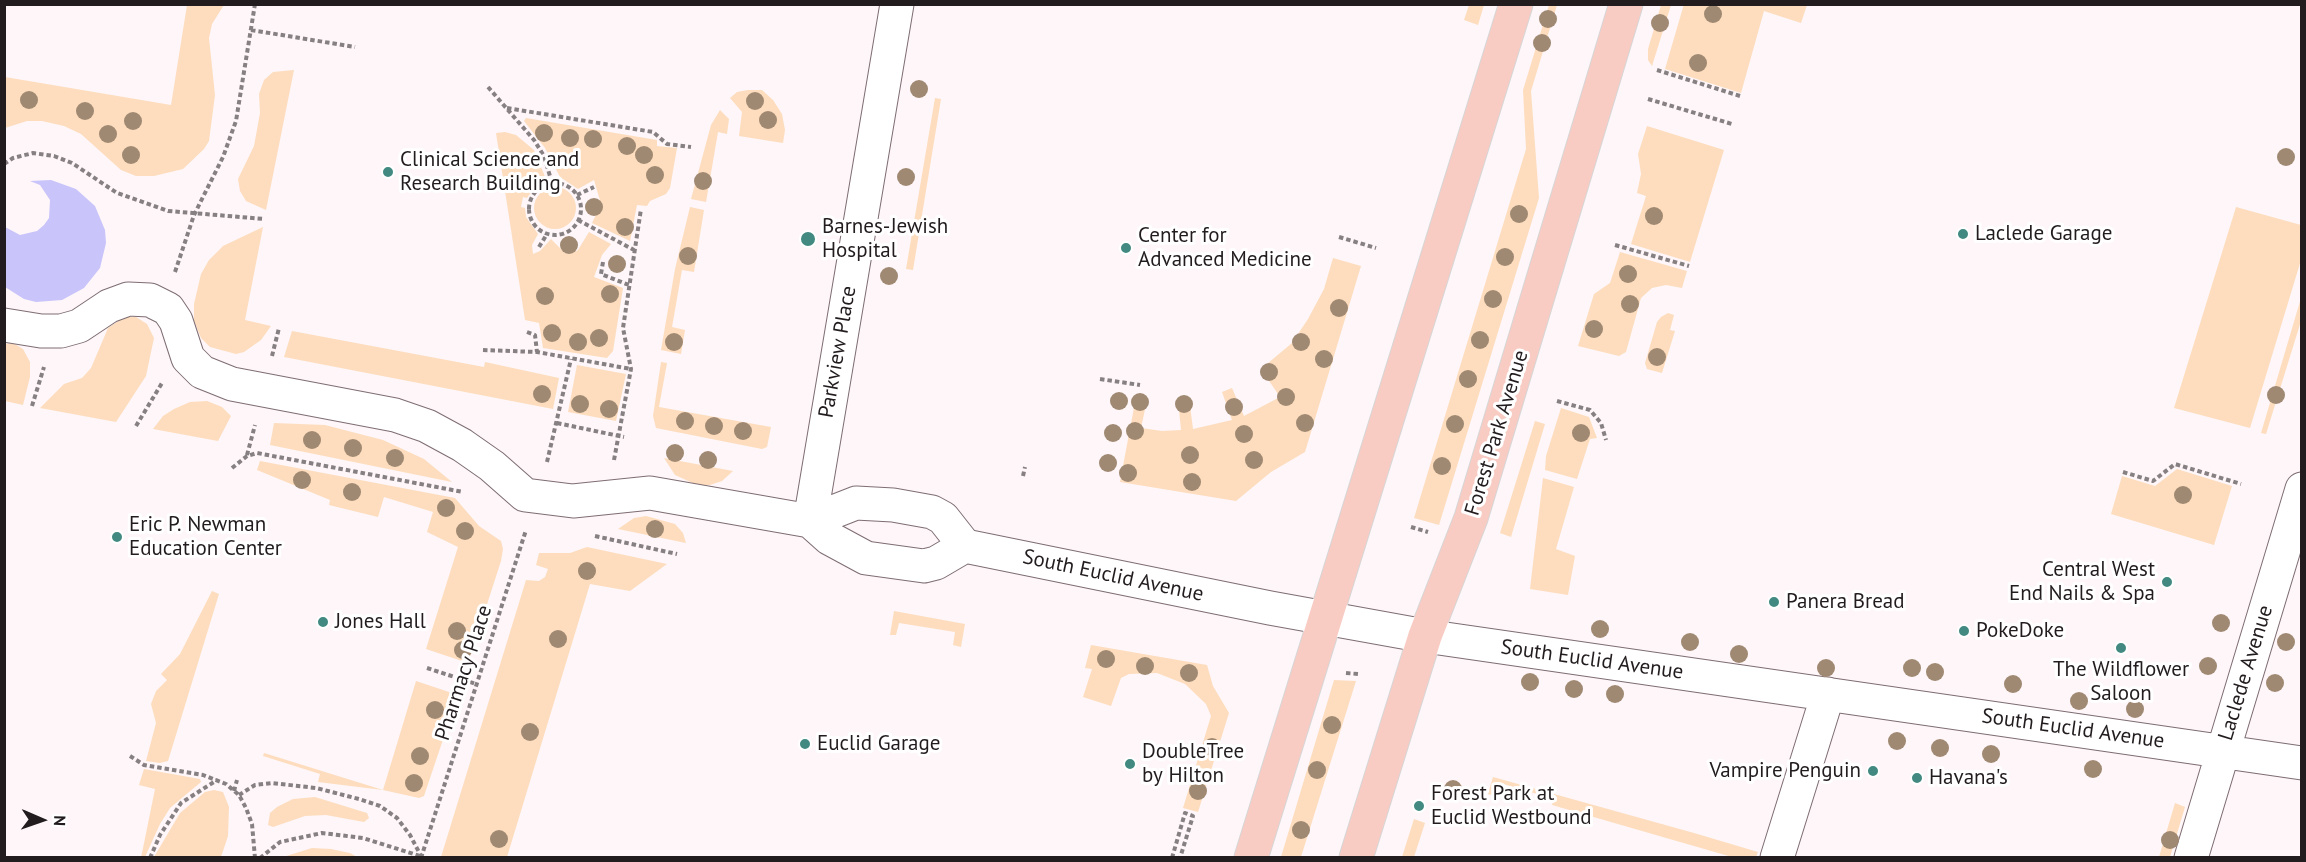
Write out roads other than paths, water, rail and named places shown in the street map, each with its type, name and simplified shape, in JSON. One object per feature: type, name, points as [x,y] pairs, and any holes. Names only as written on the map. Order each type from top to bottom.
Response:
[{"type":"main road","points":[[1251,858],[1516,4]]},
{"type":"main road","name":"Forest Park Avenue","points":[[1356,858],[1425,636],[1474,507],[1626,4]]},
{"type":"street","name":"Parkview Place","points":[[810,522],[897,4]]},
{"type":"street","points":[[4,325],[41,331],[61,331],[79,326],[109,306],[128,299],[150,300],[168,309],[176,321],[188,358],[202,372],[232,384],[395,415],[427,426],[462,445],[492,466],[516,489],[536,498],[573,501],[650,493],[810,522],[829,538],[866,558],[924,566],[936,563],[965,546],[943,518],[932,512],[893,505],[856,503],[810,522]]},
{"type":"street","name":"Laclede Avenue","points":[[2191,858],[2301,489]]},
{"type":"street","name":"South Euclid Avenue","points":[[965,546],[1425,636],[2301,763]]},
{"type":"street","points":[[1777,858],[1828,694]]},
{"type":"place","name":"Clinical Science and Research Building","points":[[388,172]]},
{"type":"place","name":"Laclede Garage","points":[[1963,234]]},
{"type":"place","name":"Barnes-Jewish Hospital","points":[[808,239]]},
{"type":"place","name":"Center for Advanced Medicine","points":[[1126,248]]},
{"type":"place","name":"Eric P. Newman Education Center","points":[[117,537]]},
{"type":"place","name":"Central West End Nails & Spa","points":[[2167,582]]},
{"type":"place","name":"Panera Bread","points":[[1774,602]]},
{"type":"place","name":"Jones Hall","points":[[323,622]]},
{"type":"place","name":"PokeDoke","points":[[1964,631]]},
{"type":"place","name":"The Wildflower Saloon","points":[[2121,648]]},
{"type":"place","name":"Euclid Garage","points":[[805,744]]},
{"type":"place","name":"DoubleTree by Hilton","points":[[1130,764]]},
{"type":"place","name":"Vampire Penguin","points":[[1873,771]]},
{"type":"place","name":"Havana's","points":[[1917,778]]},
{"type":"place","name":"Forest Park at Euclid Westbound","points":[[1419,806]]}]
